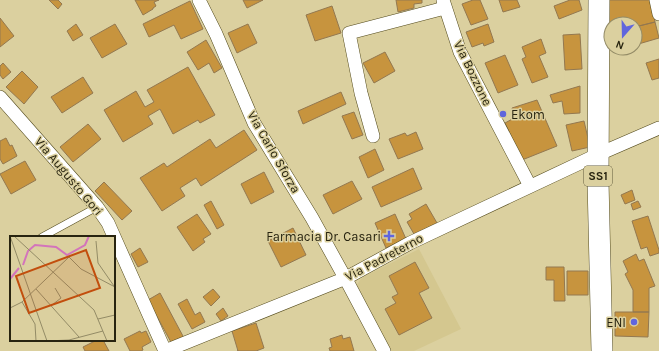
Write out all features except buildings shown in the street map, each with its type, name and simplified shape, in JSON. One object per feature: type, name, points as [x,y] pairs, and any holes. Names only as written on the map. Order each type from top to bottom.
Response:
[{"type":"main road","name":"SS1","points":[[599,0],[598,181],[602,351]]},
{"type":"street","name":"Via Carlo Sforza","points":[[198,0],[216,34],[254,123],[312,218],[346,278],[384,351]]},
{"type":"street","points":[[656,0],[659,14]]},
{"type":"street","points":[[373,136],[360,93],[349,33],[441,9],[444,2]]},
{"type":"street","name":"Via Bozzone","points":[[444,2],[460,52],[530,186]]},
{"type":"street","name":"Via Augusto Gori","points":[[0,97],[97,208],[108,223],[114,236]]},
{"type":"street","name":"Via Padreterno","points":[[165,351],[346,278],[410,243],[599,154],[659,128]]},
{"type":"street","name":"Via Augusto Gori","points":[[115,239],[165,351]]},
{"type":"lane","points":[[44,236],[97,208]]},
{"type":"shaded area","points":[[419,249],[461,329],[414,351],[391,351],[357,285],[365,276]]},
{"type":"place","name":"Ekom","points":[[503,114]]},
{"type":"place","name":"Farmacia Dr. Casari","points":[[389,236]]},
{"type":"place","name":"ENI","points":[[634,322]]}]
